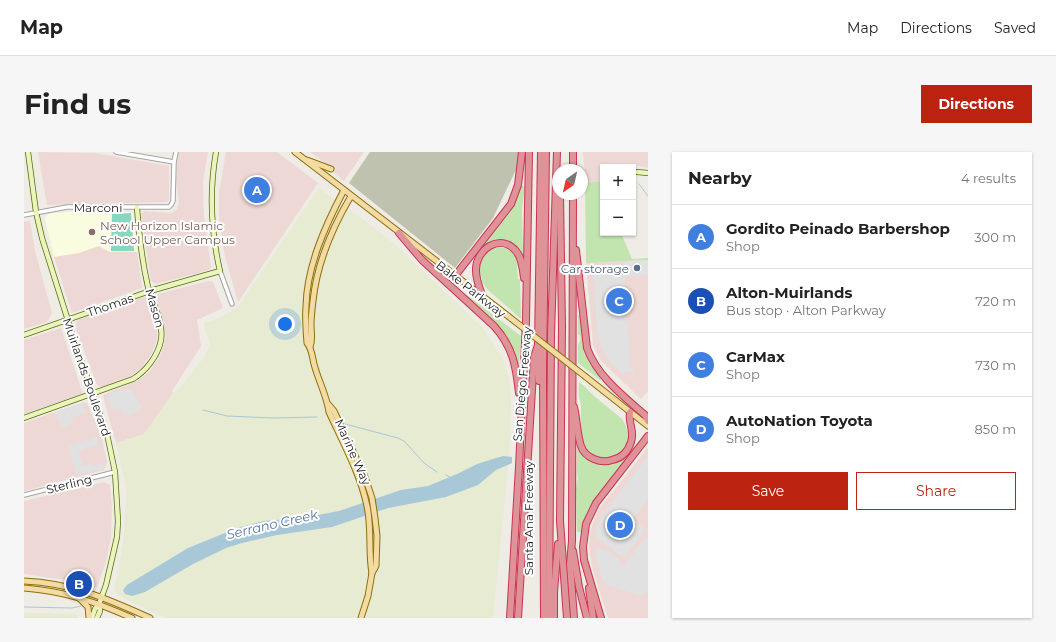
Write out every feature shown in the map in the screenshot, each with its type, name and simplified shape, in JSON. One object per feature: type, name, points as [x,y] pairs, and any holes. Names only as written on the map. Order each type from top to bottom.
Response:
[{"type":"highway","points":[[455,276],[511,204],[518,185],[522,152]]},
{"type":"highway","points":[[510,618],[527,290],[529,152]]},
{"type":"highway","name":"San Diego Freeway","points":[[518,618],[534,357],[538,345],[541,152]]},
{"type":"highway","points":[[547,152],[549,618]]},
{"type":"highway","points":[[545,618],[543,400],[547,152]]},
{"type":"highway","points":[[545,618],[549,410],[557,152]]},
{"type":"highway","points":[[560,152],[560,164]]},
{"type":"highway","points":[[573,152],[573,164]]},
{"type":"highway","points":[[560,200],[562,327],[560,521],[566,618]]},
{"type":"highway","points":[[573,200],[572,541],[570,564],[574,618]]},
{"type":"highway","points":[[573,227],[589,355],[601,374],[648,421]]},
{"type":"highway","points":[[399,233],[422,260],[501,334],[514,359],[521,410]]},
{"type":"highway","points":[[483,298],[476,275],[477,262],[483,250],[490,245],[500,243],[508,245],[517,253],[527,290]]},
{"type":"highway","name":"Santa Ana Freeway","points":[[538,345],[540,618]]},
{"type":"highway","points":[[572,396],[582,448],[588,455],[598,461],[604,462],[621,457],[629,448],[632,434],[629,420],[630,412]]},
{"type":"highway","points":[[594,618],[583,547],[584,532],[588,517],[596,503],[648,436]]},
{"type":"highway","points":[[554,618],[554,592],[560,521]]},
{"type":"highway","points":[[572,541],[579,587],[587,618]]},
{"type":"highway","points":[[587,574],[601,618]]},
{"type":"main road","name":"Bake Parkway","points":[[295,152],[648,426]]},
{"type":"main road","points":[[301,157],[330,169]]},
{"type":"main road","name":"Marine Way","points":[[344,190],[329,218],[309,281],[306,305],[307,343],[310,347],[317,376],[328,404],[329,412],[356,470],[365,496],[369,518],[371,547],[370,562],[372,574],[368,596],[361,618]]},
{"type":"main road","name":"Marine Way","points":[[310,347],[312,341],[312,309],[315,285],[326,247],[351,196]]},
{"type":"main road","points":[[24,581],[65,586],[101,597],[150,618]]},
{"type":"main road","points":[[24,588],[54,591],[77,596],[132,618]]},
{"type":"main road","points":[[77,596],[88,607],[90,618]]},
{"type":"street","name":"Muirlands Boulevard","points":[[28,152],[36,212],[49,261],[107,434],[115,472],[118,521],[117,537],[109,572],[99,604]]},
{"type":"street","points":[[116,152],[174,162],[176,152]]},
{"type":"street","points":[[216,152],[212,181],[212,209],[215,244],[220,271],[232,304]]},
{"type":"street","name":"Marconi","points":[[24,215],[67,207],[167,207],[172,205],[173,201],[174,162]]},
{"type":"street","points":[[637,172],[648,173]]},
{"type":"street","name":"Mason","points":[[24,418],[129,381],[140,375],[156,355],[160,346],[162,331],[143,263],[137,208]]},
{"type":"street","name":"Thomas","points":[[24,335],[150,291],[220,271]]},
{"type":"street","name":"Sterling","points":[[24,495],[115,472]]},
{"type":"street","points":[[90,618],[99,604]]},
{"type":"street","points":[[97,618],[100,611],[99,604]]},
{"type":"shaded area","points":[[38,152],[95,153],[169,166],[169,200],[167,202],[47,205]]},
{"type":"shaded area","points":[[178,152],[208,152],[203,181],[204,217],[211,267],[209,270],[156,284],[151,281],[141,215],[144,211],[171,213],[177,209],[179,203],[176,180]]},
{"type":"shaded area","points":[[226,152],[277,152],[318,183],[238,302],[225,257],[219,216],[219,193]]},
{"type":"shaded area","points":[[310,152],[364,152],[344,181],[334,173],[335,170]]},
{"type":"shaded area","points":[[370,152],[522,152],[522,157],[493,218],[455,268],[349,183]]},
{"type":"shaded area","points":[[583,152],[648,152],[648,168],[636,164],[600,164],[600,181],[588,183],[588,164],[584,164]]},
{"type":"shaded area","points":[[319,188],[394,244],[482,327],[504,361],[509,379],[511,397],[509,456],[493,618],[166,618],[117,595],[114,588],[123,543],[126,503],[126,488],[116,443],[144,434],[171,396],[180,388],[205,356],[210,343],[204,327],[205,322],[215,320],[237,308]]},
{"type":"shaded area","name":"New Horizon Islamic School Upper Campus","points":[[65,212],[133,212],[137,252],[110,252],[99,246],[79,253],[54,257],[45,219],[48,214]]},
{"type":"shaded area","points":[[30,221],[35,251],[52,313],[47,322],[24,329],[24,222]]},
{"type":"shaded area","points":[[99,246],[110,252],[137,252],[142,288],[72,313],[54,257]]},
{"type":"shaded area","points":[[648,260],[648,391],[641,399],[601,361],[593,345],[586,263]]},
{"type":"shaded area","name":"Car storage","points":[[648,260],[648,275],[626,277],[625,261]]},
{"type":"shaded area","points":[[621,264],[622,272],[624,272],[626,291],[623,293],[626,293],[627,314],[625,315],[625,322],[628,323],[630,364],[628,365],[629,367],[633,367],[633,372],[625,372],[623,374],[611,363],[600,345],[597,330],[593,270],[596,269],[596,266]]},
{"type":"shaded area","points":[[209,281],[213,282],[223,308],[197,320],[201,346],[172,391],[173,393],[144,434],[116,443],[103,395],[139,380],[149,372],[159,358],[166,335],[156,296],[158,294]]},
{"type":"shaded area","points":[[144,297],[148,299],[157,330],[157,340],[151,355],[141,368],[130,376],[102,387],[97,385],[75,326],[78,320]]},
{"type":"shaded area","points":[[61,328],[83,394],[24,414],[24,340]]},
{"type":"shaded area","points":[[131,388],[142,407],[136,412],[126,416],[120,408],[115,410],[114,407],[111,408],[107,398],[109,397],[109,394]]},
{"type":"shaded area","points":[[84,402],[87,403],[101,435],[107,462],[104,470],[24,491],[24,423]]},
{"type":"shaded area","points":[[83,403],[86,412],[71,418],[73,424],[62,428],[55,413]]},
{"type":"shaded area","points":[[97,436],[99,445],[79,451],[82,466],[103,464],[103,469],[76,475],[68,446]]},
{"type":"shaded area","points":[[648,447],[648,618],[608,618],[592,567],[589,544],[591,529],[597,512],[603,503]]},
{"type":"shaded area","points":[[648,456],[648,499],[633,519],[644,528],[643,530],[645,531],[625,557],[623,555],[622,557],[596,537],[598,535],[595,534],[596,530],[602,516]]},
{"type":"shaded area","points":[[104,482],[110,485],[112,508],[111,537],[106,562],[97,587],[92,588],[66,580],[24,574],[24,501]]},
{"type":"shaded area","points":[[645,538],[648,538],[648,590],[645,595],[641,593],[641,596],[605,584],[605,582],[603,582],[595,556],[597,555],[595,552],[599,547],[605,552],[607,550],[620,560],[619,562],[624,566]]},
{"type":"shaded area","points":[[24,613],[76,614],[78,618],[24,618]]},
{"type":"green space","points":[[600,181],[600,236],[622,236],[632,259],[648,258],[648,260],[586,263],[585,200],[588,200],[588,183]]},
{"type":"green space","points":[[521,186],[525,186],[522,211],[523,254],[521,254],[512,244],[485,246],[483,244],[500,224],[514,202]]},
{"type":"green space","points":[[131,213],[134,251],[111,251],[112,214]]},
{"type":"green space","points":[[500,247],[511,251],[516,258],[518,278],[520,280],[521,319],[487,289],[482,281],[482,277],[480,278],[480,267],[483,258],[494,248]]},
{"type":"green space","points":[[467,295],[521,336],[519,364],[508,340],[466,297]]},
{"type":"green space","points":[[578,315],[580,315],[585,349],[596,371],[602,378],[600,380],[578,363],[578,345],[580,336],[578,334]]},
{"type":"green space","points":[[579,382],[622,419],[627,431],[629,430],[625,447],[620,453],[613,457],[598,457],[591,453],[583,442],[581,432]]},
{"type":"green space","points":[[577,448],[607,464],[623,459],[625,460],[593,503],[581,532],[577,532]]},
{"type":"water","points":[[503,456],[512,457],[512,463],[496,470],[478,485],[446,497],[388,508],[332,527],[277,535],[242,543],[226,548],[193,564],[145,592],[132,596],[125,594],[123,590],[127,585],[188,548],[237,528],[264,521],[308,517],[339,511],[401,490],[428,486],[477,464]]},
{"type":"waterway","points":[[639,184],[648,196]]},
{"type":"waterway","points":[[203,410],[227,416],[272,418],[317,417]]},
{"type":"waterway","points":[[345,424],[398,438],[404,441],[424,463],[437,472]]},
{"type":"waterway","name":"Serrano Creek","points":[[446,475],[451,478]]},
{"type":"waterway","name":"Serrano Creek","points":[[24,607],[72,608],[81,606]]},
{"type":"place","name":"Gordito Peinado Barbershop","points":[[257,190]]},
{"type":"place","name":"New Horizon Islamic School Upper Campus","points":[[92,232]]},
{"type":"place","name":"Car storage","points":[[637,268]]},
{"type":"place","name":"CarMax","points":[[619,301]]},
{"type":"place","name":"AutoNation Toyota","points":[[620,525]]},
{"type":"place","name":"Alton-Muirlands","points":[[79,584]]}]
